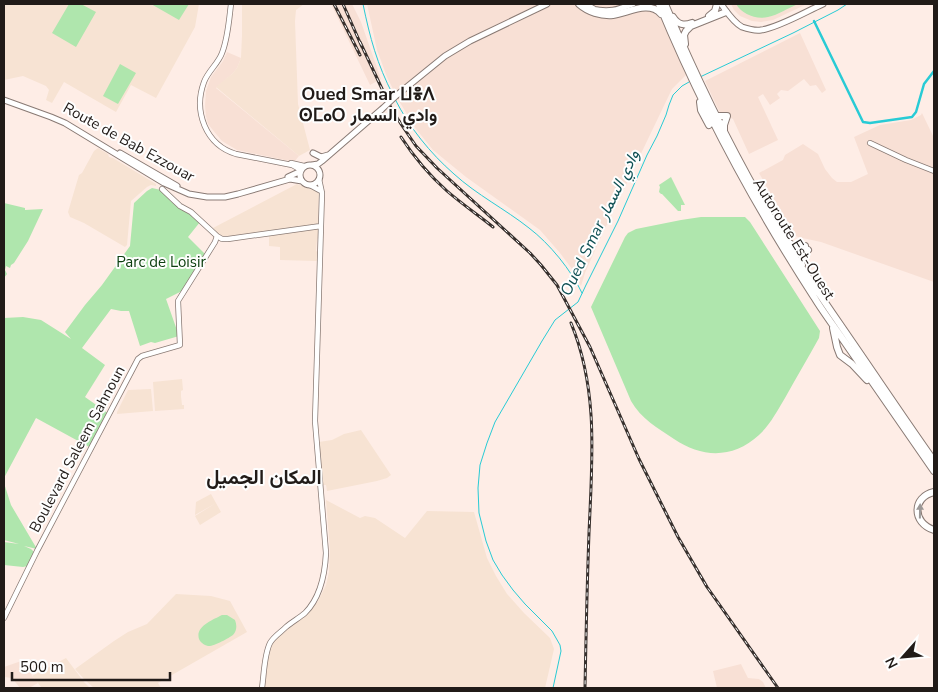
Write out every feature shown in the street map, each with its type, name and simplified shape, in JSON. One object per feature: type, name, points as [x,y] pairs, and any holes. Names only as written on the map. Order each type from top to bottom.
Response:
[{"type":"highway","points":[[579,4],[589,11],[608,15],[641,6],[653,7],[661,14],[673,37]]},
{"type":"highway","name":"Autoroute Est-Ouest","points":[[659,4],[673,37],[697,84],[779,232],[934,461]]},
{"type":"highway","name":"Autoroute Est-Ouest","points":[[666,4],[691,72]]},
{"type":"highway","points":[[666,4],[674,19],[682,24],[690,24],[712,15],[722,7]]},
{"type":"highway","points":[[688,60],[684,38],[686,31],[722,7]]},
{"type":"highway","name":"Autoroute Est-Ouest","points":[[697,84],[701,98],[726,148],[805,283],[934,471]]},
{"type":"highway","points":[[715,116],[727,116],[724,132]]},
{"type":"highway","points":[[779,232],[793,246],[807,248],[801,259],[802,266],[810,279]]},
{"type":"highway","points":[[831,322],[840,355],[876,387]]},
{"type":"highway","points":[[926,449],[934,455]]},
{"type":"highway","points":[[934,492],[922,499],[918,510],[920,521],[928,528],[934,530]]},
{"type":"main road","points":[[232,4],[223,51],[218,62],[206,77],[202,88],[201,112],[204,125],[214,142],[228,151],[302,169]]},
{"type":"main road","points":[[232,4],[226,52],[220,64],[208,79],[205,89],[203,112],[206,125],[216,140],[233,150],[302,169],[320,163],[444,56],[470,41],[544,5],[551,4]]},
{"type":"main road","points":[[579,4],[597,10],[615,11],[633,4]]},
{"type":"main road","points":[[586,4],[597,10]]},
{"type":"main road","points":[[722,7],[742,27],[750,30],[761,30],[775,26],[823,4]]},
{"type":"main road","name":"Route de Bab Ezzouar","points":[[4,98],[66,120],[165,185],[200,193],[218,194],[241,192],[290,179],[302,181]]},
{"type":"main road","points":[[870,143],[906,160],[934,170]]},
{"type":"main road","points":[[313,153],[321,157],[330,154]]},
{"type":"main road","points":[[310,185],[319,178],[330,154]]},
{"type":"main road","points":[[262,688],[266,653],[270,641],[304,614],[312,605],[323,580],[325,565],[326,553],[315,421],[322,192],[319,178],[320,173],[312,165]]},
{"type":"main road","points":[[293,175],[295,172],[294,166]]},
{"type":"main road","points":[[302,169],[300,176],[302,181],[322,192]]},
{"type":"main road","name":"Route de Bab Ezzouar","points":[[241,192],[293,175],[302,169]]},
{"type":"main road","points":[[165,185],[180,206],[189,211],[222,239],[321,226]]},
{"type":"main road","name":"Boulevard Saleem Sahnoun","points":[[4,618],[138,359],[142,356],[180,345],[178,301],[217,236]]},
{"type":"shaded area","points":[[4,4],[199,4],[195,27],[156,98],[131,85],[116,112],[64,82],[52,103],[46,100],[49,90],[46,86],[23,76],[4,80]]},
{"type":"shaded area","points":[[242,4],[304,4],[296,10],[295,21],[298,104],[310,150],[299,156],[216,87],[233,73],[241,58]]},
{"type":"shaded area","points":[[331,4],[352,4],[361,22],[381,79],[370,85]]},
{"type":"shaded area","points":[[367,4],[658,4],[687,74],[672,89],[600,239],[581,286],[572,269],[540,230],[466,177],[433,150],[416,129],[387,77],[377,50]]},
{"type":"shaded area","points":[[731,4],[807,4],[773,20],[761,22],[752,21],[740,16]]},
{"type":"shaded area","points":[[800,33],[826,90],[822,93],[816,85],[810,86],[804,79],[788,91],[781,90],[777,94],[780,98],[770,105],[763,94],[758,97],[778,140],[749,154],[733,119],[720,113],[705,81]]},
{"type":"shaded area","points":[[227,52],[241,58],[233,73],[216,88],[299,156],[294,162],[237,150],[222,141],[208,124],[205,106],[206,91],[211,77]]},
{"type":"shaded area","points":[[922,113],[934,138],[934,282],[821,242],[794,235],[759,173],[783,160],[785,155],[803,144],[818,154],[825,169],[837,182],[851,182],[868,174],[854,137],[880,125],[911,120]]},
{"type":"shaded area","points":[[98,148],[108,154],[109,157],[156,184],[156,186],[151,185],[147,187],[131,201],[127,245],[125,247],[70,217],[68,212],[79,175],[94,151]]},
{"type":"shaded area","points":[[297,184],[319,192],[317,228],[319,230],[316,251],[318,252],[318,260],[280,260],[280,247],[269,246],[269,235],[226,237],[220,235],[213,228]]},
{"type":"shaded area","points":[[182,379],[183,390],[181,391],[181,396],[184,409],[155,411],[153,382]]},
{"type":"shaded area","points":[[151,389],[153,411],[117,414],[128,390]]},
{"type":"shaded area","points":[[361,430],[391,475],[377,481],[327,491],[326,485],[323,485],[319,442],[332,440],[344,434]]},
{"type":"shaded area","points":[[211,494],[216,503],[195,515],[196,502]]},
{"type":"shaded area","points":[[326,500],[360,518],[365,516],[375,518],[405,538],[427,511],[474,512],[487,558],[496,576],[507,594],[550,638],[554,649],[545,688],[264,688],[269,650],[275,640],[307,613],[318,601],[326,585],[329,572],[330,550]]},
{"type":"shaded area","points":[[216,503],[221,512],[200,525],[195,516]]},
{"type":"shaded area","points":[[176,594],[211,596],[230,601],[247,632],[158,683],[161,688],[94,688],[75,669],[128,632],[147,624]]},
{"type":"shaded area","points":[[66,658],[90,688],[42,688],[32,676]]},
{"type":"shaded area","points":[[27,659],[32,676],[38,683],[29,688],[20,688],[12,678],[4,677],[4,667]]},
{"type":"shaded area","points":[[741,664],[748,678],[759,679],[766,688],[717,688],[713,671]]},
{"type":"green space","points":[[69,4],[81,4],[96,12],[76,47],[52,33]]},
{"type":"green space","points":[[151,4],[189,4],[179,20]]},
{"type":"green space","points":[[736,4],[798,4],[776,15],[763,18],[754,17],[746,13]]},
{"type":"green space","points":[[120,64],[136,73],[118,104],[103,96]]},
{"type":"green space","points":[[671,177],[685,205],[681,205],[681,211],[678,211],[659,192],[659,185]]},
{"type":"green space","name":"Parc de Loisir","points":[[152,188],[161,190],[200,222],[188,237],[205,254],[184,290],[166,299],[179,336],[140,346],[129,311],[111,309],[82,348],[105,365],[85,397],[109,414],[91,448],[36,418],[4,478],[4,318],[23,317],[41,320],[71,339],[65,332],[130,246],[134,203]]},
{"type":"green space","points":[[4,203],[25,208],[25,210],[43,209],[28,241],[14,263],[10,268],[6,266],[7,274],[4,278]]},
{"type":"green space","points":[[701,217],[745,217],[820,331],[819,338],[776,413],[759,435],[749,443],[728,452],[717,453],[695,450],[650,423],[635,407],[591,307],[628,233],[636,229]]},
{"type":"green space","points":[[4,483],[11,505],[37,549],[24,546],[35,553],[28,566],[4,565],[4,542],[19,544],[4,540]]},
{"type":"green space","points":[[222,615],[227,615],[235,620],[236,628],[233,635],[213,645],[208,646],[204,644],[199,639],[198,634],[200,630],[206,624]]},
{"type":"waterway","points":[[363,4],[375,51],[393,95]]},
{"type":"waterway","name":"Oued Smar وادي السمار","points":[[700,77],[793,33],[847,4]]},
{"type":"waterway","points":[[814,21],[863,122],[870,123],[912,117],[916,112],[924,84],[934,71]]},
{"type":"waterway","name":"Oued Smar وادي السمار","points":[[553,688],[561,651],[560,645],[552,631],[513,590],[493,560],[479,513],[478,488],[480,465],[495,422],[542,341],[555,320],[578,302],[618,221],[657,136],[673,95],[689,82]]},
{"type":"waterway","points":[[395,99],[413,129],[445,166],[463,182],[537,234],[572,275],[582,293]]},
{"type":"railway","points":[[334,4],[360,55]]},
{"type":"railway","points":[[343,4],[362,47]]},
{"type":"railway","points":[[360,42],[391,108],[416,146],[437,168],[530,253],[557,285],[590,347],[639,459],[678,537],[707,587],[778,688]]},
{"type":"railway","points":[[401,137],[422,166],[440,185],[493,227]]},
{"type":"railway","points":[[571,323],[586,374],[592,427],[585,688]]},
{"type":"district","name":"Oued Smar ⵡⴻⴷ ⵙⵎⴰⵔ وادي السمار","points":[[368,104]]},
{"type":"district","name":"المكان الجميل","points":[[264,477]]}]
